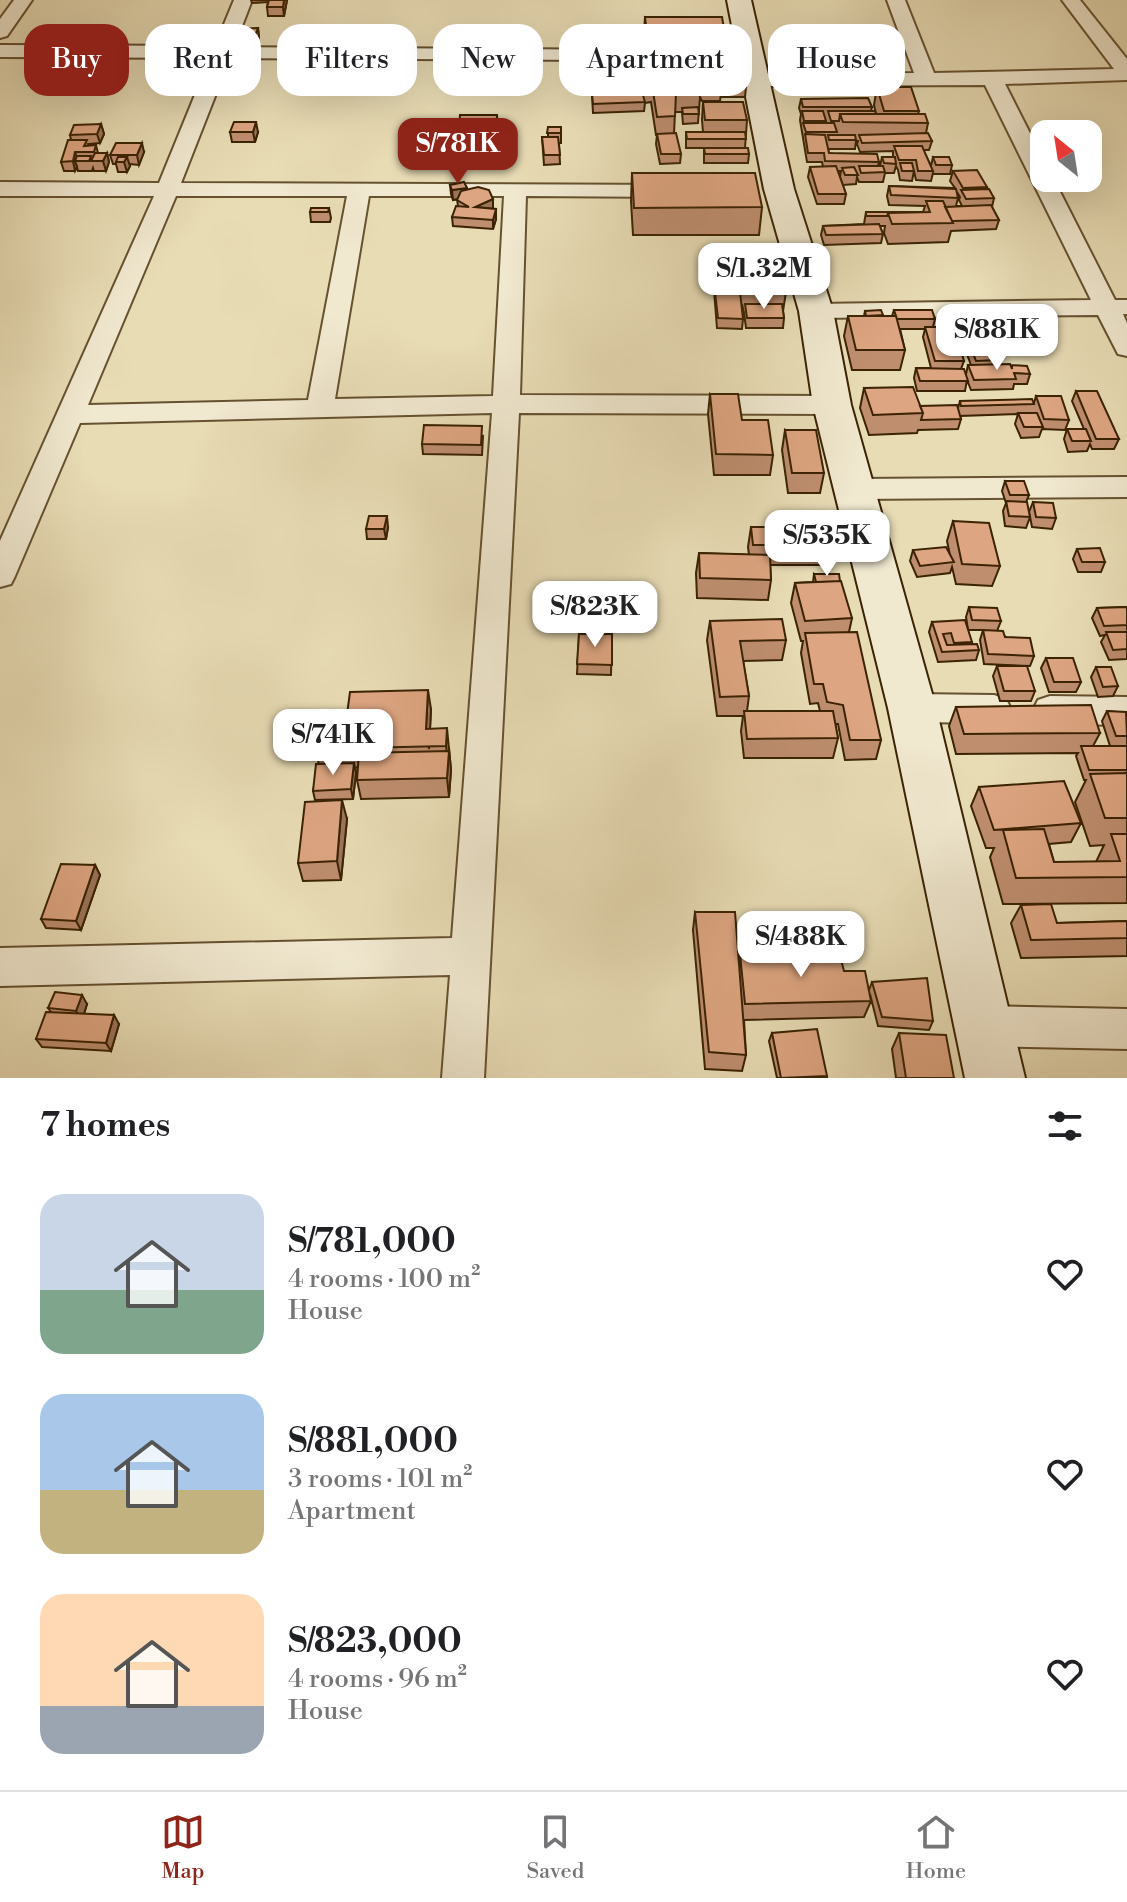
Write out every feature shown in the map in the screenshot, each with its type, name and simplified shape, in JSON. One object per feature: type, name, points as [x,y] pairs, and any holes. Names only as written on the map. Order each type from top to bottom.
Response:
[{"type":"street","points":[[0,32],[23,0]]},
{"type":"street","points":[[234,24],[243,0]]},
{"type":"street","points":[[739,0],[753,68],[771,189],[816,311],[832,405],[857,489],[912,708],[995,1078]]},
{"type":"street","points":[[896,0],[926,79]]},
{"type":"street","points":[[1071,0],[1127,73]]},
{"type":"street","points":[[0,51],[145,52]]},
{"type":"street","points":[[261,53],[753,68],[926,79],[1127,73]]},
{"type":"street","points":[[992,79],[1118,308],[1127,348]]},
{"type":"street","points":[[0,576],[72,414],[205,96]]},
{"type":"street","points":[[0,189],[701,189]]},
{"type":"street","points":[[463,1078],[506,404],[515,190]]},
{"type":"street","points":[[320,408],[359,191]]},
{"type":"street","points":[[816,311],[1118,308]]},
{"type":"street","points":[[72,414],[506,404],[832,405]]},
{"type":"street","points":[[857,489],[1127,487]]},
{"type":"street","points":[[912,708],[1127,711]]},
{"type":"street","points":[[0,967],[471,956]]},
{"type":"street","points":[[983,1026],[1127,1029]]},
{"type":"building","points":[[269,0],[284,0],[283,7],[267,7]]},
{"type":"building","points":[[645,17],[722,17],[723,24],[646,24]]},
{"type":"building","points":[[905,87],[911,87],[919,111],[884,111],[880,96],[905,96]]},
{"type":"building","points":[[592,96],[643,96],[645,102],[593,104]]},
{"type":"building","points":[[654,96],[676,96],[675,116],[657,117]]},
{"type":"building","points":[[868,98],[872,107],[803,107],[801,99]]},
{"type":"building","points":[[703,102],[743,102],[747,120],[705,120]]},
{"type":"building","points":[[698,107],[699,114],[683,114],[682,108]]},
{"type":"building","points":[[802,111],[823,111],[826,121],[804,121]]},
{"type":"building","points":[[828,111],[875,111],[876,114],[840,114],[839,121],[831,121]]},
{"type":"building","points":[[840,114],[925,114],[928,123],[843,122]]},
{"type":"building","points":[[460,115],[497,115],[496,145],[458,145]]},
{"type":"building","points":[[234,122],[256,122],[253,132],[230,132]]},
{"type":"building","points":[[803,123],[834,123],[837,132],[806,132]]},
{"type":"building","points":[[101,124],[97,134],[70,135],[74,125]]},
{"type":"building","points":[[548,127],[561,127],[561,133],[547,133]]},
{"type":"building","points":[[686,132],[745,132],[746,139],[687,139]]},
{"type":"building","points":[[676,133],[681,154],[661,154],[657,134]]},
{"type":"building","points":[[928,133],[932,141],[862,143],[859,135]]},
{"type":"building","points":[[805,134],[825,135],[829,153],[877,154],[879,162],[825,161],[824,153],[808,153]]},
{"type":"building","points":[[828,135],[855,135],[856,140],[829,140]]},
{"type":"building","points":[[542,137],[558,137],[560,155],[544,155]]},
{"type":"building","points":[[68,140],[87,140],[84,146],[96,145],[94,152],[75,152],[73,161],[61,162]]},
{"type":"building","points":[[116,143],[142,143],[137,155],[110,155]]},
{"type":"building","points":[[894,146],[922,146],[933,171],[918,171],[916,160],[899,160]]},
{"type":"building","points":[[704,148],[748,148],[749,154],[705,154]]},
{"type":"building","points":[[95,153],[107,153],[103,161],[91,161]]},
{"type":"building","points":[[77,156],[91,156],[89,161],[75,161]]},
{"type":"building","points":[[118,157],[127,157],[124,162],[116,162]]},
{"type":"building","points":[[882,157],[895,157],[896,164],[884,163]]},
{"type":"building","points":[[933,157],[949,157],[952,165],[936,165]]},
{"type":"building","points":[[900,163],[912,163],[914,171],[902,171]]},
{"type":"building","points":[[836,166],[846,194],[818,194],[810,167]]},
{"type":"building","points":[[859,166],[883,166],[885,172],[861,173]]},
{"type":"building","points":[[854,167],[858,175],[845,175],[842,168]]},
{"type":"building","points":[[977,170],[987,187],[963,188],[953,171]]},
{"type":"building","points":[[632,173],[755,173],[762,207],[634,208]]},
{"type":"building","points":[[464,182],[467,188],[452,190],[450,185]]},
{"type":"building","points":[[889,186],[956,189],[958,198],[891,195]]},
{"type":"building","points":[[478,187],[489,190],[493,199],[475,207],[496,209],[493,220],[452,217],[456,206],[469,207],[457,200],[461,191]]},
{"type":"building","points":[[989,189],[994,198],[966,199],[961,190]]},
{"type":"building","points":[[926,201],[943,201],[953,223],[892,224],[888,213],[930,212]]},
{"type":"building","points":[[991,205],[999,220],[952,221],[945,207]]},
{"type":"building","points":[[311,208],[329,208],[328,212],[310,212]]},
{"type":"building","points":[[866,212],[921,212],[866,216]]},
{"type":"building","points":[[879,224],[883,234],[826,235],[823,226]]},
{"type":"building","points":[[779,269],[786,292],[746,293],[742,277],[717,278],[716,271]]},
{"type":"building","points":[[715,292],[740,292],[743,319],[718,318]]},
{"type":"building","points":[[745,304],[782,304],[784,318],[747,318]]},
{"type":"building","points":[[881,310],[883,315],[866,316],[865,311]]},
{"type":"building","points":[[894,310],[932,310],[935,319],[897,319]]},
{"type":"building","points":[[982,312],[990,312],[992,319],[985,319]]},
{"type":"building","points":[[848,316],[896,316],[905,350],[856,350]]},
{"type":"building","points":[[985,325],[998,360],[976,361],[963,326]]},
{"type":"building","points":[[925,327],[954,327],[964,361],[935,361]]},
{"type":"building","points":[[1010,364],[1012,369],[1012,365],[1027,366],[1030,374],[1014,373],[1016,379],[974,380],[968,365]]},
{"type":"building","points":[[916,368],[964,369],[968,381],[920,381]]},
{"type":"building","points":[[913,387],[923,413],[873,415],[864,388]]},
{"type":"building","points":[[1076,391],[1097,391],[1119,439],[1096,439]]},
{"type":"building","points":[[710,394],[738,394],[742,420],[768,420],[773,455],[716,454]]},
{"type":"building","points":[[1036,396],[1061,396],[1069,420],[1044,419]]},
{"type":"building","points":[[1032,399],[1034,404],[961,406],[960,401]]},
{"type":"building","points":[[957,405],[961,419],[921,420],[923,413],[920,406]]},
{"type":"building","points":[[1018,413],[1037,413],[1043,427],[1024,427]]},
{"type":"building","points":[[424,425],[482,426],[481,445],[422,444]]},
{"type":"building","points":[[1067,429],[1086,429],[1091,441],[1072,441]]},
{"type":"building","points":[[785,430],[816,430],[824,473],[792,473]]},
{"type":"building","points":[[1005,481],[1024,481],[1029,495],[1010,495]]},
{"type":"building","points":[[1006,501],[1027,502],[1030,517],[1009,516]]},
{"type":"building","points":[[1033,502],[1053,503],[1056,518],[1036,517]]},
{"type":"building","points":[[369,516],[387,516],[384,529],[366,529]]},
{"type":"building","points":[[953,521],[989,523],[1000,566],[962,564]]},
{"type":"building","points":[[751,527],[831,527],[834,545],[753,545]]},
{"type":"building","points":[[946,547],[954,562],[920,566],[913,550]]},
{"type":"building","points":[[1100,548],[1105,562],[1082,562],[1077,549]]},
{"type":"building","points":[[699,553],[770,555],[771,580],[700,578]]},
{"type":"building","points":[[814,574],[839,574],[840,581],[816,582]]},
{"type":"building","points":[[841,581],[852,618],[805,621],[795,583]]},
{"type":"building","points":[[969,607],[997,608],[1001,621],[972,620]]},
{"type":"building","points":[[1127,607],[1127,625],[1104,626],[1097,608]]},
{"type":"building","points":[[782,619],[786,640],[740,641],[749,696],[720,697],[710,621]]},
{"type":"building","points":[[965,620],[972,642],[954,643],[951,633],[943,634],[947,645],[977,644],[979,650],[942,652],[932,622]]},
{"type":"building","points":[[983,630],[1003,631],[1005,637],[1030,638],[1034,656],[988,654]]},
{"type":"building","points":[[857,632],[881,740],[850,740],[843,705],[827,702],[823,684],[814,684],[805,633]]},
{"type":"building","points":[[1106,632],[1127,632],[1127,649],[1113,650]]},
{"type":"building","points":[[579,634],[612,634],[612,665],[577,664]]},
{"type":"building","points":[[1046,658],[1073,658],[1081,682],[1054,682]]},
{"type":"building","points":[[997,666],[1027,666],[1035,691],[1004,691]]},
{"type":"building","points":[[1096,667],[1111,667],[1118,686],[1103,687]]},
{"type":"building","points":[[428,690],[426,729],[447,728],[446,746],[315,749],[319,723],[346,722],[350,692]]},
{"type":"building","points":[[1091,705],[1100,733],[964,734],[956,707]]},
{"type":"building","points":[[744,711],[833,711],[838,738],[747,739]]},
{"type":"building","points":[[1107,711],[1126,712],[1127,736],[1116,736]]},
{"type":"building","points":[[1081,746],[1127,746],[1127,770],[1089,770]]},
{"type":"building","points":[[449,751],[447,778],[357,780],[359,753]]},
{"type":"building","points":[[354,763],[351,789],[313,791],[316,764]]},
{"type":"building","points":[[1127,773],[1127,818],[1105,818],[1090,774]]},
{"type":"building","points":[[1064,781],[1081,823],[994,830],[979,787]]},
{"type":"building","points":[[342,800],[337,861],[298,863],[305,802]]},
{"type":"building","points":[[1044,829],[1054,862],[1120,861],[1111,834],[1127,834],[1127,877],[1016,878],[1003,830]]},
{"type":"building","points":[[61,864],[95,865],[76,921],[41,919]]},
{"type":"building","points":[[1051,904],[1057,923],[1127,921],[1127,938],[1031,940],[1021,905]]},
{"type":"building","points":[[695,912],[735,912],[746,1055],[709,1052]]},
{"type":"building","points":[[839,952],[844,971],[865,971],[871,1001],[745,1004],[740,954]]},
{"type":"building","points":[[927,978],[933,1021],[882,1017],[872,982]]},
{"type":"building","points":[[55,992],[82,995],[76,1011],[48,1008]]},
{"type":"building","points":[[46,1012],[114,1015],[106,1043],[36,1039]]},
{"type":"building","points":[[817,1029],[827,1076],[781,1078],[772,1033]]},
{"type":"building","points":[[899,1033],[946,1035],[954,1078],[906,1078]]}]
